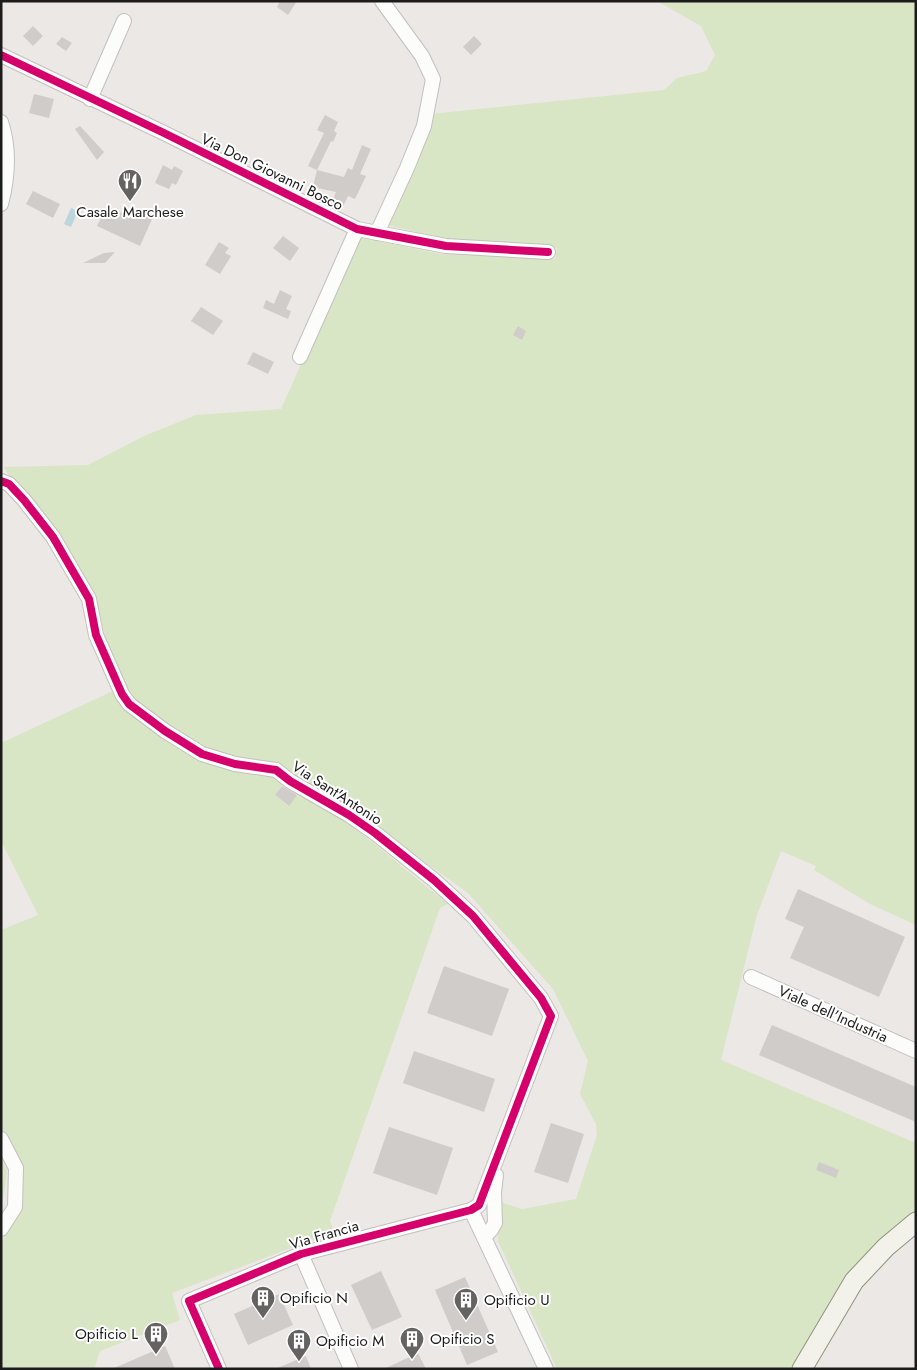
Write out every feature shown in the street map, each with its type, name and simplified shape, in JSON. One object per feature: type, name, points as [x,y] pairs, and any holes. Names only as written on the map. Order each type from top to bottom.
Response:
[{"type":"street","points":[[377,233],[424,126],[433,79],[422,56],[382,1]]},
{"type":"street","points":[[90,99],[124,21]]},
{"type":"street","name":"Via Don Giovanni Bosco","points":[[1,56],[357,229],[446,246],[548,252]]},
{"type":"street","points":[[1,122],[7,140],[7,182],[1,204]]},
{"type":"street","points":[[300,356],[357,229]]},
{"type":"street","name":"Via Sant'Antonio","points":[[1,481],[8,484],[24,500],[53,537],[89,599],[96,635],[122,694],[129,704],[165,731],[202,754],[235,764],[276,770],[290,781],[349,815],[375,833],[434,880],[473,916],[541,998],[551,1016],[499,1154]]},
{"type":"street","name":"Viale dell'Industria","points":[[751,977],[916,1051]]},
{"type":"street","points":[[1,1139],[16,1168],[15,1207],[1,1229]]},
{"type":"street","points":[[499,1154],[475,1207],[484,1237],[546,1369]]},
{"type":"street","points":[[484,1237],[495,1223],[494,1192],[499,1154]]},
{"type":"street","points":[[475,1207],[495,1207]]},
{"type":"street","name":"Via Francia","points":[[219,1369],[189,1301],[301,1254],[475,1207]]},
{"type":"street","points":[[802,1369],[854,1281],[886,1247],[916,1222]]},
{"type":"street","points":[[301,1254],[350,1369]]},
{"type":"green space","points":[[657,1],[916,1],[916,925],[870,904],[814,870],[816,866],[781,851],[757,915],[721,1060],[916,1143],[916,1212],[878,1244],[794,1369],[557,1369],[498,1241],[500,1202],[522,1209],[576,1199],[597,1135],[596,1124],[580,1094],[588,1061],[553,989],[468,893],[341,802],[276,764],[228,758],[188,743],[123,691],[95,596],[58,536],[24,489],[9,476],[4,467],[88,465],[144,436],[196,415],[281,409],[358,237],[441,254],[555,259],[557,248],[450,240],[387,225],[431,114],[664,90],[677,78],[706,71],[715,55],[701,26]]},
{"type":"green space","points":[[113,691],[118,698],[157,732],[268,773],[284,783],[275,795],[288,806],[298,794],[334,813],[448,904],[440,908],[330,1221],[335,1234],[312,1240],[172,1293],[180,1320],[100,1351],[95,1366],[96,1369],[1,1369],[1,1243],[21,1209],[18,1160],[1,1130],[1,930],[38,915],[1,841],[1,743]]},
{"type":"green space","points":[[1,1159],[7,1170],[1,1205]]},
{"type":"water","points":[[71,208],[78,211],[71,227],[64,224]]},
{"type":"building","points":[[280,1],[297,1],[288,15],[277,7]]},
{"type":"building","points":[[33,26],[43,36],[33,46],[23,36]]},
{"type":"building","points":[[474,36],[482,44],[471,55],[463,47]]},
{"type":"building","points":[[62,37],[72,43],[66,51],[56,44]]},
{"type":"building","points":[[34,94],[54,99],[49,118],[29,113]]},
{"type":"building","points":[[325,115],[338,122],[334,131],[337,133],[317,170],[308,166],[324,133],[317,130]]},
{"type":"building","points":[[80,126],[104,152],[97,160],[75,129]]},
{"type":"building","points":[[362,145],[371,149],[360,174],[366,176],[355,199],[348,196],[341,211],[330,206],[336,192],[313,187],[317,170],[344,177],[348,168],[352,170]]},
{"type":"building","points":[[163,165],[172,170],[174,166],[183,171],[176,185],[172,183],[169,189],[155,183]]},
{"type":"building","points":[[33,191],[60,204],[53,218],[26,204]]},
{"type":"building","points":[[107,206],[135,219],[139,211],[153,217],[140,246],[97,226]]},
{"type":"building","points":[[283,236],[299,248],[290,261],[273,248]]},
{"type":"building","points":[[219,242],[229,248],[225,253],[231,256],[220,274],[205,265]]},
{"type":"building","points":[[115,252],[105,263],[83,263],[104,253]]},
{"type":"building","points":[[280,290],[292,296],[286,309],[291,311],[288,319],[263,308],[266,300],[274,304]]},
{"type":"building","points":[[201,307],[223,321],[213,335],[191,321]]},
{"type":"building","points":[[518,326],[526,331],[522,340],[513,335]]},
{"type":"building","points":[[253,352],[274,362],[268,374],[247,364]]},
{"type":"building","points":[[282,786],[297,795],[289,806],[275,795]]},
{"type":"building","points":[[798,889],[905,937],[879,997],[790,958],[804,927],[785,919]]},
{"type":"building","points":[[444,966],[509,989],[492,1036],[427,1013]]},
{"type":"building","points":[[772,1025],[916,1087],[916,1122],[759,1055]]},
{"type":"building","points":[[414,1051],[495,1079],[484,1112],[403,1083]]},
{"type":"building","points":[[551,1123],[584,1134],[568,1183],[534,1172]]},
{"type":"building","points":[[389,1127],[453,1148],[437,1195],[373,1173]]},
{"type":"building","points":[[819,1162],[839,1170],[836,1178],[816,1170]]},
{"type":"building","points":[[381,1271],[402,1317],[372,1330],[351,1285]]},
{"type":"building","name":"Opificio U","points":[[465,1277],[498,1352],[467,1365],[435,1290]]},
{"type":"building","name":"Opificio N","points":[[279,1294],[293,1325],[248,1345],[234,1314]]},
{"type":"building","name":"Opificio L","points":[[165,1346],[175,1369],[112,1369]]},
{"type":"building","name":"Opificio S","points":[[418,1353],[426,1369],[384,1369]]},
{"type":"building","name":"Opificio M","points":[[306,1356],[311,1369],[275,1369]]},
{"type":"cycle path","points":[[1,55],[357,229],[446,246],[548,252]]},
{"type":"cycle path","points":[[1,481],[9,484],[24,500],[53,537],[89,599],[96,635],[122,694],[129,704],[165,731],[202,754],[235,764],[276,770],[290,781],[349,815],[375,833],[434,880],[473,916],[541,998],[551,1016],[479,1205],[471,1210],[301,1254],[189,1301],[219,1369]]},
{"type":"place","name":"Casale Marchese","points":[[130,202]]},
{"type":"place","name":"Opificio N","points":[[263,1319]]},
{"type":"place","name":"Opificio U","points":[[466,1321]]},
{"type":"place","name":"Opificio L","points":[[156,1355]]},
{"type":"place","name":"Opificio S","points":[[412,1360]]},
{"type":"place","name":"Opificio M","points":[[299,1362]]}]
